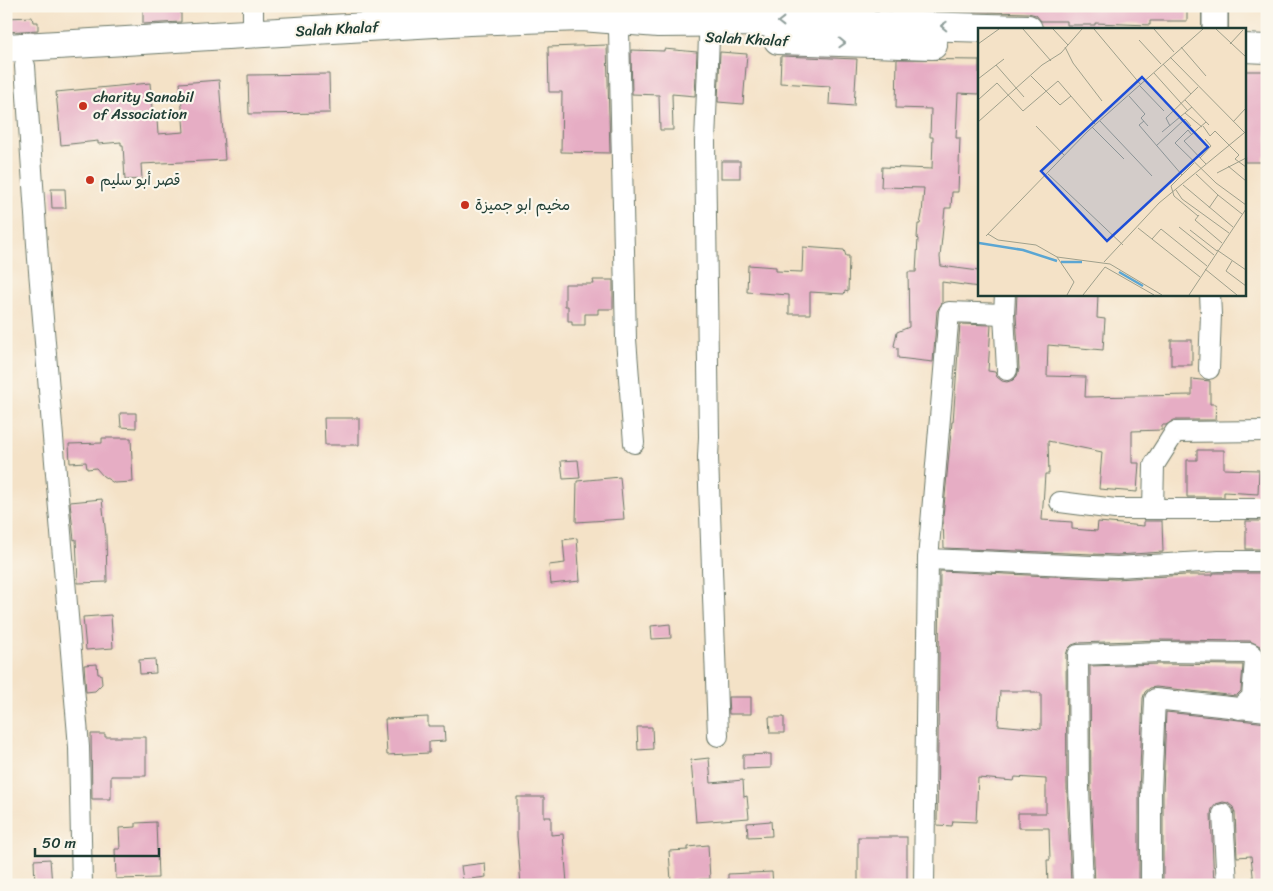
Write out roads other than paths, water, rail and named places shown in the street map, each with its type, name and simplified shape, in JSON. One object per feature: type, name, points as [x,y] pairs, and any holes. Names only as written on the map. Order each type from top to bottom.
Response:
[{"type":"main road","name":"Salah Khalaf","points":[[12,60],[253,34],[470,21],[582,17],[658,15],[788,22],[994,28]]},
{"type":"main road","name":"Salah Khalaf","points":[[12,60],[75,60],[336,46],[530,31],[619,30],[709,37],[870,44],[978,46]]},
{"type":"main road","points":[[1246,33],[1267,34]]},
{"type":"main road","points":[[1246,48],[1267,49]]},
{"type":"street","points":[[253,6],[253,34]]},
{"type":"street","points":[[1215,6],[1215,28]]},
{"type":"street","points":[[619,30],[626,339],[634,443]]},
{"type":"street","points":[[709,37],[705,142],[708,264],[708,457],[718,736]]},
{"type":"street","points":[[12,60],[38,259],[79,747],[82,885]]},
{"type":"street","points":[[1005,295],[1007,370]]},
{"type":"street","points":[[1209,369],[1210,295]]},
{"type":"street","points":[[924,885],[928,559],[950,312],[1004,314]]},
{"type":"street","points":[[1153,509],[1154,465],[1176,432],[1267,432]]},
{"type":"street","points":[[1060,502],[1115,509],[1267,509]]},
{"type":"street","points":[[928,559],[1117,568],[1219,561],[1267,561]]},
{"type":"street","points":[[1082,885],[1078,656],[1160,652],[1250,652],[1254,660],[1252,697],[1239,709]]},
{"type":"street","points":[[1152,885],[1151,793],[1156,699],[1267,711]]},
{"type":"street","points":[[1224,814],[1227,885]]},
{"type":"place","name":"charity Sanabil of Association","points":[[83,106]]},
{"type":"place","name":"قصر أبو سليم","points":[[90,180]]},
{"type":"place","name":"مخيم ابو جميزة","points":[[465,205]]}]
